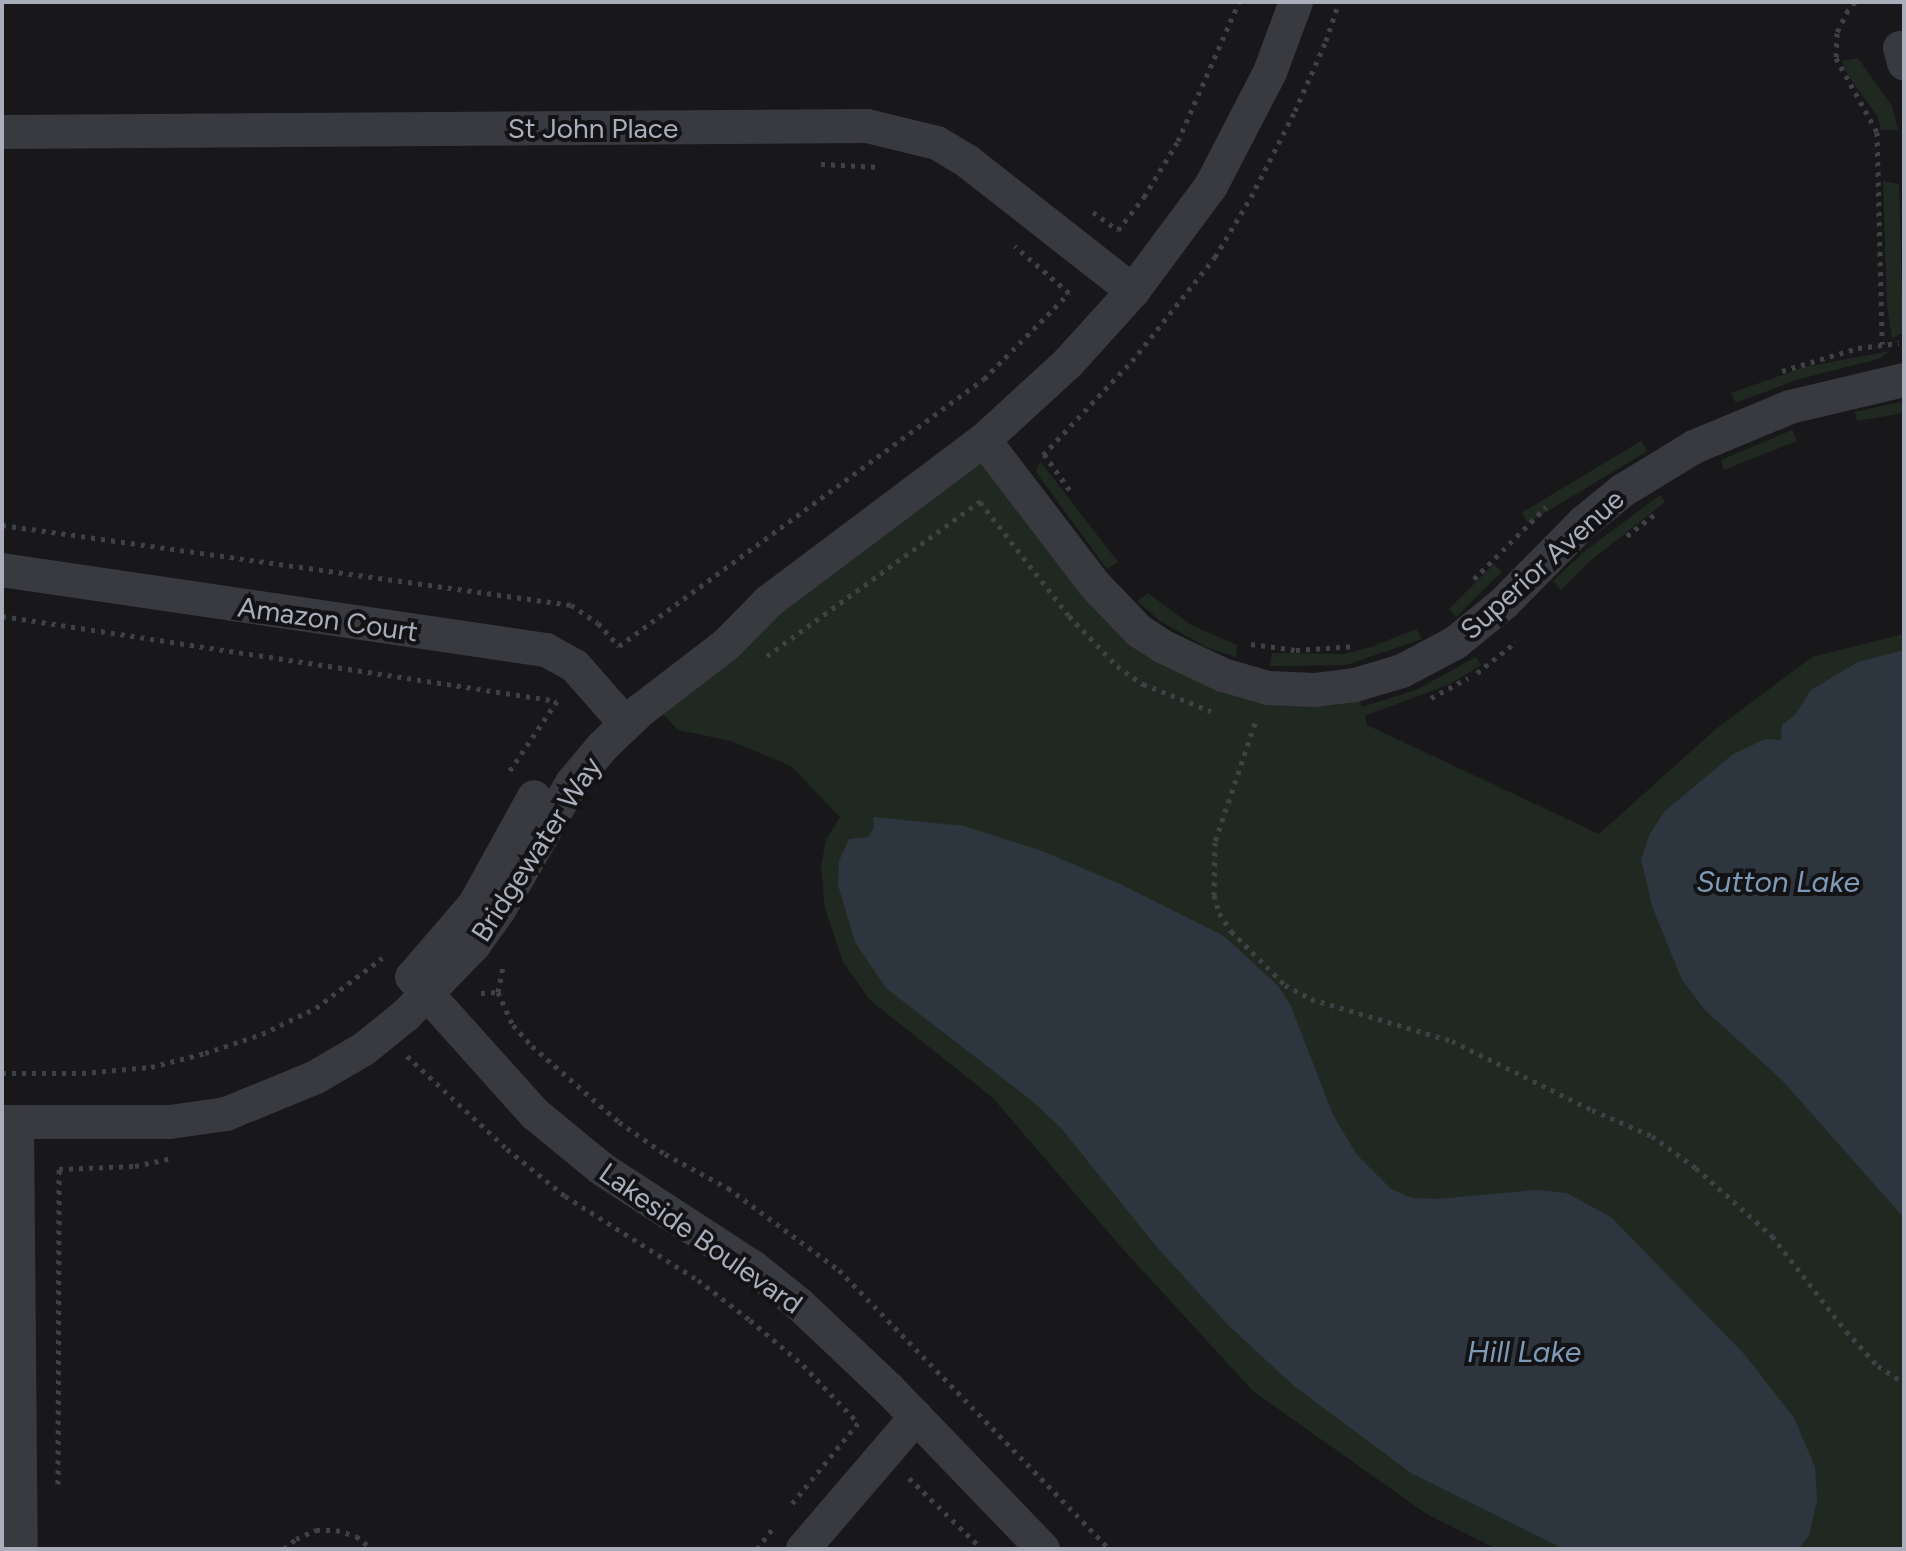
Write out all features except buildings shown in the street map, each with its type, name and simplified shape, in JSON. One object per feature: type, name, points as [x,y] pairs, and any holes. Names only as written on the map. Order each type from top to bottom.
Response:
[{"type":"street","name":"Bridgewater Way","points":[[10,1123],[170,1122],[226,1114],[316,1077],[364,1049],[420,986],[474,945],[499,910],[572,783],[619,716],[727,644],[768,602],[984,440],[1068,363],[1133,291],[1211,186],[1270,72],[1296,2]]},
{"type":"street","name":"St John Place","points":[[2,132],[867,126],[937,143],[967,161],[1133,291]]},
{"type":"street","name":"Superior Avenue","points":[[984,440],[1094,584],[1139,631],[1164,647],[1223,675],[1268,688],[1314,690],[1355,685],[1402,671],[1455,643],[1494,612],[1602,507],[1694,447],[1790,407],[1904,380]]},
{"type":"street","name":"Amazon Court","points":[[2,570],[546,650],[575,666],[619,716]]},
{"type":"street","name":"Lakeside Boulevard","points":[[420,986],[535,1114],[564,1140],[754,1268],[846,1346],[1043,1549]]},
{"type":"street","points":[[10,1123],[21,1549]]},
{"type":"street","points":[[803,1549],[916,1417]]},
{"type":"path","points":[[1118,230],[1165,166],[1239,2]]},
{"type":"path","points":[[1855,2],[1837,33],[1836,58],[1877,132],[1882,344]]},
{"type":"path","points":[[808,163],[887,167]]},
{"type":"path","points":[[2,525],[571,605],[598,623],[619,646],[984,379],[1069,293],[1012,244]]},
{"type":"path","points":[[1774,374],[1805,362],[1899,343]]},
{"type":"path","points":[[1044,454],[1081,505]]},
{"type":"path","points":[[1469,585],[1527,523],[1558,498]]},
{"type":"path","points":[[758,663],[980,502]]},
{"type":"path","points":[[1616,544],[1665,508]]},
{"type":"path","points":[[2,616],[557,701],[507,776]]},
{"type":"path","points":[[1421,702],[1481,670],[1519,638]]},
{"type":"path","points":[[1248,644],[1296,650],[1363,645]]},
{"type":"path","points":[[1270,725],[1255,723],[1215,842],[1214,895],[1219,913],[1231,931],[1285,985],[1311,999],[1452,1041],[1652,1136],[1696,1168],[1772,1236],[1846,1331],[1878,1366],[1904,1383]]},
{"type":"path","points":[[2,1073],[82,1073],[151,1067],[205,1053],[262,1034],[316,1008],[391,949]]},
{"type":"path","points":[[481,993],[498,992],[507,957]]},
{"type":"path","points":[[407,1056],[507,1149],[565,1196],[698,1280],[750,1320],[803,1365],[858,1423],[788,1508]]},
{"type":"path","points":[[58,1487],[59,1169]]},
{"type":"path","points":[[910,1477],[982,1549]]},
{"type":"path","points":[[757,1549],[779,1519]]},
{"type":"path","points":[[284,1549],[296,1539],[316,1530],[336,1530],[356,1536],[372,1549]]},
{"type":"shaded area","points":[[1858,58],[1892,106],[1898,130],[1881,130],[1878,117],[1849,77],[1842,61]]},
{"type":"shaded area","points":[[1883,181],[1899,184],[1903,333],[1892,338],[1887,305]]},
{"type":"shaded area","points":[[1890,351],[1878,359],[1799,379],[1736,403],[1731,393],[1805,367]]},
{"type":"shaded area","points":[[1904,401],[1904,413],[1857,421],[1855,412]]},
{"type":"shaded area","points":[[1792,430],[1797,441],[1724,470],[1721,460]]},
{"type":"shaded area","points":[[984,440],[1094,584],[1192,662],[1355,685],[1362,707],[1416,690],[1476,657],[1481,665],[1450,684],[1365,716],[1367,725],[1599,834],[1717,728],[1812,657],[1904,634],[1904,1549],[1497,1549],[1425,1513],[1253,1391],[1122,1248],[992,1097],[870,1000],[843,962],[825,909],[821,866],[826,840],[840,817],[791,766],[731,741],[678,730],[651,702]]},
{"type":"shaded area","points":[[1641,441],[1647,451],[1528,523],[1522,513]]},
{"type":"shaded area","points":[[1040,461],[1118,562],[1107,569],[1036,472]]},
{"type":"shaded area","points":[[1660,495],[1665,502],[1590,561],[1561,590],[1553,581],[1585,551]]},
{"type":"shaded area","points":[[1494,564],[1502,572],[1457,617],[1449,609]]},
{"type":"shaded area","points":[[1148,593],[1191,625],[1237,645],[1236,657],[1208,648],[1160,621],[1137,601]]},
{"type":"shaded area","points":[[1416,629],[1422,639],[1346,665],[1270,666],[1272,653],[1343,654],[1371,647]]},
{"type":"water","name":"Sutton Lake","points":[[1904,650],[1904,1218],[1783,1081],[1705,1010],[1682,980],[1652,906],[1641,859],[1650,834],[1664,812],[1732,755],[1765,739],[1781,740],[1782,725],[1795,715],[1811,690],[1858,662]]},
{"type":"water","name":"Hill Lake","points":[[873,817],[964,826],[1042,851],[1120,884],[1224,936],[1278,986],[1290,1004],[1333,1115],[1357,1155],[1391,1189],[1412,1198],[1437,1199],[1536,1190],[1567,1193],[1612,1218],[1745,1355],[1794,1418],[1815,1467],[1817,1501],[1809,1536],[1798,1549],[1564,1549],[1411,1473],[1294,1386],[1227,1324],[1156,1246],[1061,1128],[1031,1100],[886,988],[855,942],[838,885],[839,861],[849,839],[868,837],[874,828]]}]
